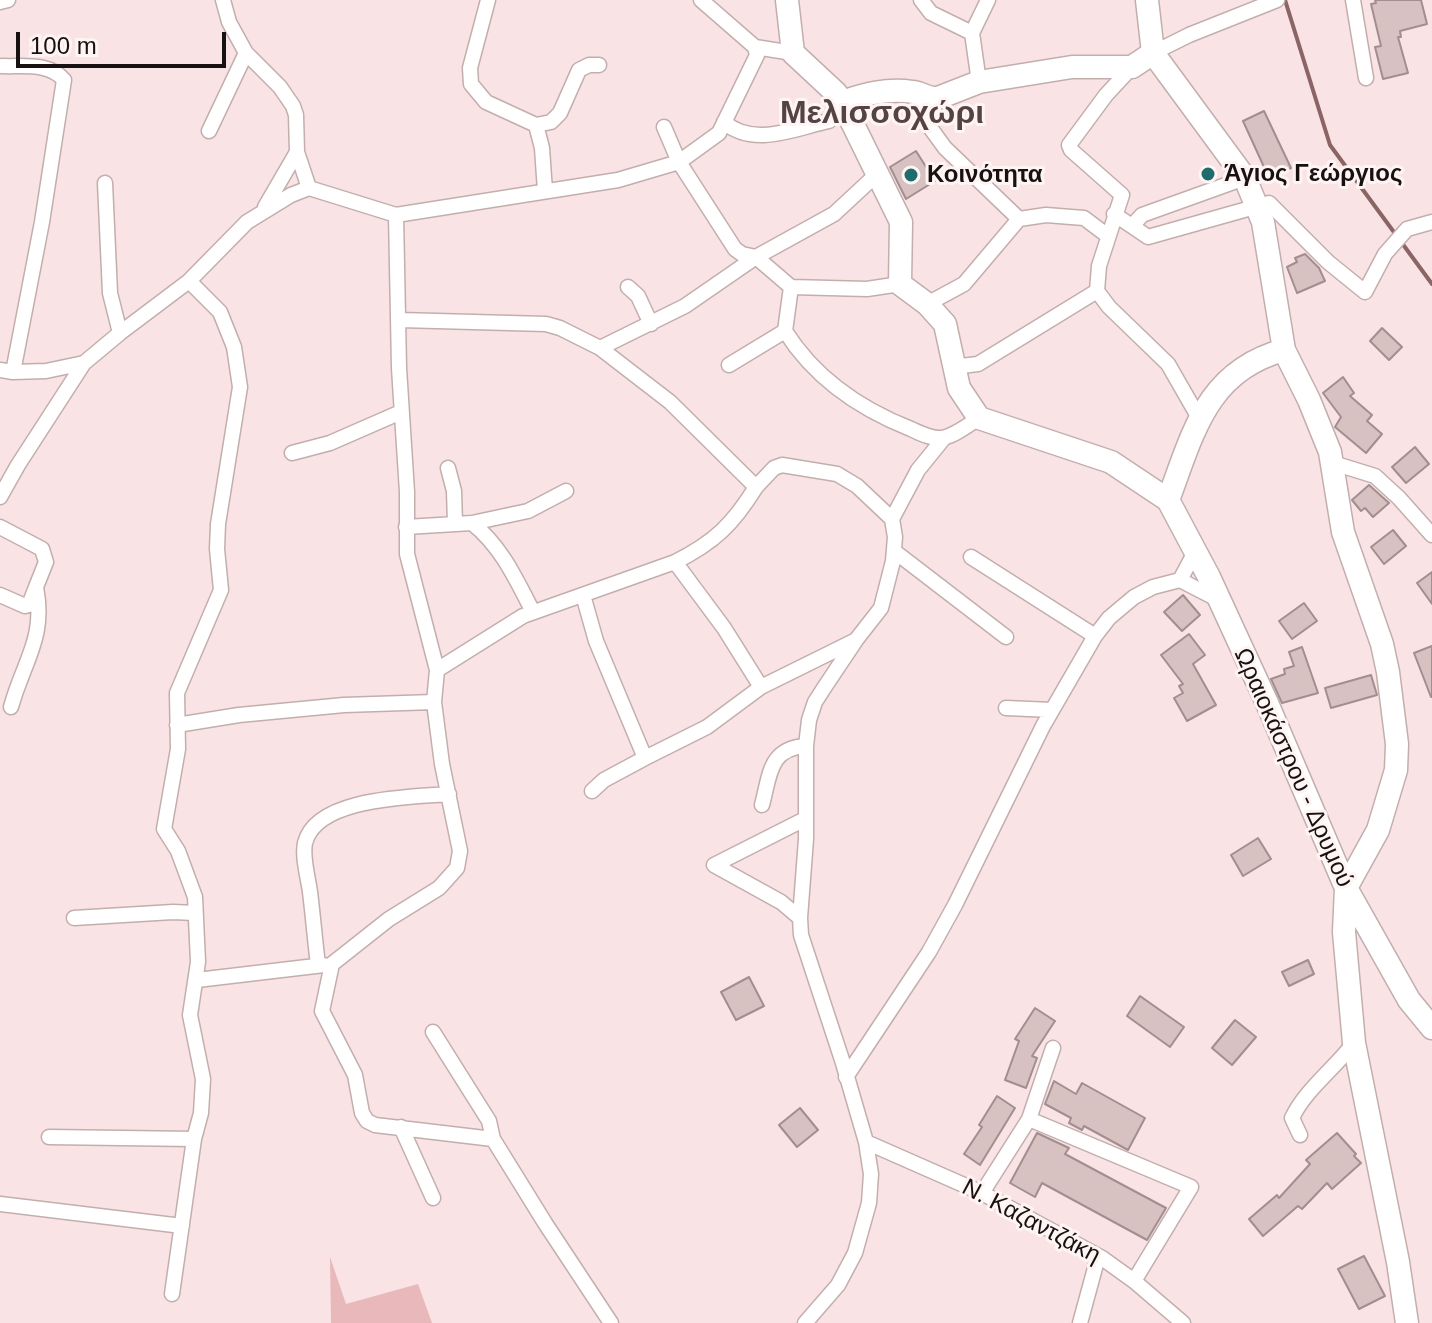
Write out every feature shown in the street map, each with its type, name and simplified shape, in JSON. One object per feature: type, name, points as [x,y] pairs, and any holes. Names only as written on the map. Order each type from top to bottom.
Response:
[{"type":"main road","points":[[787,0],[793,53],[842,102],[901,222],[900,284],[927,304],[945,324],[959,388],[979,418],[1111,462],[1168,500],[1199,418],[1217,390],[1244,368],[1284,350]]},
{"type":"main road","points":[[1147,0],[1153,53],[1245,178],[1268,239],[1284,350],[1309,400],[1333,463],[1343,532],[1385,658],[1397,744],[1396,770],[1378,830],[1346,888],[1344,932],[1354,1043],[1398,1262],[1407,1323]]},
{"type":"main road","points":[[842,102],[881,91],[915,92],[931,99],[938,98],[979,82],[1072,67],[1132,67],[1153,53]]},
{"type":"main road","name":"Ωραιοκάστρου - Δρυμού","points":[[1168,500],[1196,550],[1267,703],[1346,888],[1409,1000],[1432,1028]]},
{"type":"street","points":[[0,2],[8,0]]},
{"type":"street","points":[[223,0],[229,22],[246,53],[280,87],[293,106],[297,152],[309,188]]},
{"type":"street","points":[[488,0],[470,68],[471,84],[486,102],[536,125],[551,122],[560,113],[579,70],[589,65],[599,65]]},
{"type":"street","points":[[701,0],[755,47],[793,53]]},
{"type":"street","points":[[921,0],[931,13],[972,33]]},
{"type":"street","points":[[979,82],[972,33],[988,0]]},
{"type":"street","points":[[1353,0],[1366,78]]},
{"type":"street","points":[[1153,53],[1264,3]]},
{"type":"street","points":[[0,497],[84,363],[189,281],[247,222],[262,211],[309,188],[396,215],[618,180],[679,162],[719,133],[757,55],[755,47]]},
{"type":"street","points":[[209,131],[246,53]]},
{"type":"street","points":[[2,66],[46,67],[64,80],[42,222],[6,371],[46,371],[84,363]]},
{"type":"street","points":[[1132,67],[1106,95],[1069,145],[1122,195],[1099,266],[1097,291],[1109,307],[1168,364],[1199,418]]},
{"type":"street","points":[[915,92],[929,126],[945,148],[1019,219]]},
{"type":"street","points":[[724,122],[747,134],[772,134],[829,121],[842,102]]},
{"type":"street","points":[[536,125],[542,148],[545,191]]},
{"type":"street","points":[[664,127],[679,162],[735,249],[756,257],[791,287],[867,289],[900,284]]},
{"type":"street","points":[[262,211],[297,152]]},
{"type":"street","points":[[600,348],[685,306],[756,257],[834,214],[876,175]]},
{"type":"street","points":[[1133,225],[1142,215],[1245,178]]},
{"type":"street","points":[[105,183],[110,293],[120,333]]},
{"type":"street","points":[[1114,214],[1148,237],[1269,203],[1328,262],[1365,292],[1385,254],[1405,232],[1432,222]]},
{"type":"street","points":[[197,980],[325,965],[439,888],[457,868],[460,851],[434,702],[437,670],[407,554],[396,215]]},
{"type":"street","points":[[927,304],[964,284],[1019,219],[1046,215],[1084,218],[1108,236]]},
{"type":"street","points":[[172,1294],[194,1139],[201,1113],[203,1079],[190,1015],[198,962],[195,897],[189,875],[164,829],[175,775],[177,693],[221,590],[218,524],[240,387],[234,347],[220,312],[189,281]]},
{"type":"street","points":[[628,287],[638,296],[651,324]]},
{"type":"street","points":[[791,287],[785,331],[795,347],[832,385],[900,425],[933,438],[944,438]]},
{"type":"street","points":[[953,358],[961,366],[978,364],[1097,291]]},
{"type":"street","points":[[400,320],[546,324],[560,328],[600,348],[670,402],[756,487]]},
{"type":"street","points":[[729,365],[785,331]]},
{"type":"street","points":[[292,453],[330,443],[401,412]]},
{"type":"street","points":[[805,1323],[838,1285],[855,1253],[869,1203],[871,1174],[866,1142],[801,935],[806,746],[815,702],[881,608],[891,578],[894,551],[892,519],[918,470],[944,438],[979,418]]},
{"type":"street","points":[[1333,463],[1375,476],[1432,535]]},
{"type":"street","points":[[437,670],[510,622],[675,562],[706,546],[740,514],[756,487],[774,468],[782,465],[837,474],[857,486],[892,519]]},
{"type":"street","points":[[448,468],[454,491],[455,523]]},
{"type":"street","points":[[406,527],[472,523],[528,511],[566,491]]},
{"type":"street","points":[[472,523],[490,537],[513,572],[533,612]]},
{"type":"street","points":[[0,527],[42,549],[46,562],[29,605],[0,595]]},
{"type":"street","points":[[1180,580],[1196,550]]},
{"type":"street","points":[[894,551],[1006,637]]},
{"type":"street","points":[[971,557],[1095,636]]},
{"type":"street","points":[[675,562],[724,628],[761,687]]},
{"type":"street","points":[[846,1077],[929,952],[1052,710],[1095,636],[1109,618],[1134,597],[1153,587],[1180,580],[1217,599]]},
{"type":"street","points":[[11,707],[39,631],[36,587]]},
{"type":"street","points":[[583,595],[596,641],[645,758]]},
{"type":"street","points":[[592,791],[604,780],[707,727],[761,687],[856,640]]},
{"type":"street","points":[[177,725],[239,715],[344,705],[434,702]]},
{"type":"street","points":[[1006,708],[1052,710]]},
{"type":"street","points":[[762,805],[779,754],[788,747],[806,746]]},
{"type":"street","points":[[449,794],[379,800],[342,809],[326,816],[314,828],[304,847],[325,965],[322,1011],[355,1075],[362,1113],[367,1121],[375,1125],[493,1139]]},
{"type":"street","points":[[800,918],[781,902],[714,865],[805,819]]},
{"type":"street","points":[[74,918],[195,913]]},
{"type":"street","points":[[433,1032],[489,1121],[493,1139],[611,1323]]},
{"type":"street","points":[[1300,1135],[1292,1118],[1297,1107],[1335,1068],[1354,1043]]},
{"type":"street","points":[[982,1193],[1029,1119],[1053,1048]]},
{"type":"street","points":[[1335,1068],[1359,1074]]},
{"type":"street","points":[[1029,1119],[1191,1187],[1134,1281]]},
{"type":"street","points":[[401,1127],[433,1198]]},
{"type":"street","points":[[49,1137],[194,1139]]},
{"type":"street","name":"Ν. Καζαντζάκη","points":[[866,1142],[982,1193],[1098,1257],[1134,1281],[1183,1323]]},
{"type":"street","points":[[0,1204],[182,1226]]},
{"type":"street","points":[[1080,1323],[1098,1257]]},
{"type":"shaded area","points":[[330,1257],[346,1304],[418,1284],[432,1323],[331,1323]]},
{"type":"building","points":[[1375,0],[1421,0],[1427,24],[1400,31],[1401,37],[1398,37],[1408,73],[1383,79],[1375,47],[1381,46],[1371,4],[1376,3]]},
{"type":"building","points":[[1264,111],[1291,168],[1269,178],[1243,121]]},
{"type":"building","name":"Κοινότητα","points":[[916,151],[935,181],[906,199],[890,167]]},
{"type":"building","points":[[1305,254],[1319,268],[1325,281],[1297,293],[1287,267],[1297,262],[1295,258]]},
{"type":"building","points":[[1382,328],[1402,347],[1389,360],[1370,341]]},
{"type":"building","points":[[1343,377],[1354,393],[1350,396],[1372,415],[1367,421],[1382,434],[1366,453],[1335,427],[1341,417],[1323,393]]},
{"type":"building","points":[[1415,447],[1429,464],[1406,483],[1392,467]]},
{"type":"building","points":[[1369,485],[1389,503],[1373,517],[1365,508],[1361,511],[1352,500]]},
{"type":"building","points":[[1393,530],[1406,546],[1384,564],[1371,547]]},
{"type":"building","points":[[1432,572],[1432,604],[1417,583]]},
{"type":"building","points":[[1183,595],[1200,615],[1182,631],[1164,612]]},
{"type":"building","points":[[1304,603],[1317,621],[1292,639],[1279,621]]},
{"type":"building","points":[[1189,634],[1205,655],[1193,664],[1216,705],[1187,721],[1174,698],[1183,693],[1179,686],[1183,684],[1161,655]]},
{"type":"building","points":[[1432,646],[1432,697],[1431,697],[1414,653]]},
{"type":"building","points":[[1302,647],[1318,693],[1282,703],[1271,679],[1285,674],[1284,669],[1294,666],[1289,652]]},
{"type":"building","points":[[1371,675],[1377,695],[1331,708],[1325,688]]},
{"type":"building","points":[[1258,838],[1271,859],[1243,876],[1231,855]]},
{"type":"building","points":[[1308,960],[1314,974],[1289,986],[1282,972]]},
{"type":"building","points":[[749,977],[764,1006],[736,1020],[721,992]]},
{"type":"building","points":[[1140,996],[1184,1027],[1170,1047],[1127,1016]]},
{"type":"building","points":[[1035,1008],[1055,1021],[1032,1056],[1037,1058],[1026,1088],[1005,1080],[1019,1041],[1015,1039]]},
{"type":"building","points":[[1235,1020],[1256,1037],[1232,1065],[1212,1048]]},
{"type":"building","points":[[1054,1081],[1076,1094],[1082,1083],[1145,1118],[1128,1150],[1084,1126],[1082,1130],[1069,1123],[1071,1118],[1045,1104]]},
{"type":"building","points":[[997,1096],[1015,1108],[980,1165],[964,1154]]},
{"type":"building","points":[[800,1108],[818,1130],[797,1147],[779,1125]]},
{"type":"building","points":[[1037,1133],[1069,1148],[1065,1154],[1166,1208],[1147,1240],[1042,1183],[1035,1197],[1010,1183]]},
{"type":"building","points":[[1337,1133],[1361,1163],[1332,1189],[1327,1183],[1302,1209],[1298,1206],[1263,1236],[1249,1219],[1277,1195],[1279,1198],[1310,1164],[1306,1160]]},
{"type":"building","points":[[1364,1256],[1385,1296],[1359,1309],[1338,1269]]},
{"type":"waterway","points":[[1285,0],[1330,145],[1432,284]]},
{"type":"place","name":"Άγιος Γεώργιος","points":[[1208,174]]},
{"type":"place","name":"Κοινότητα","points":[[911,175]]},
{"type":"district","name":"Μελισσοχώρι","points":[[882,114]]}]
